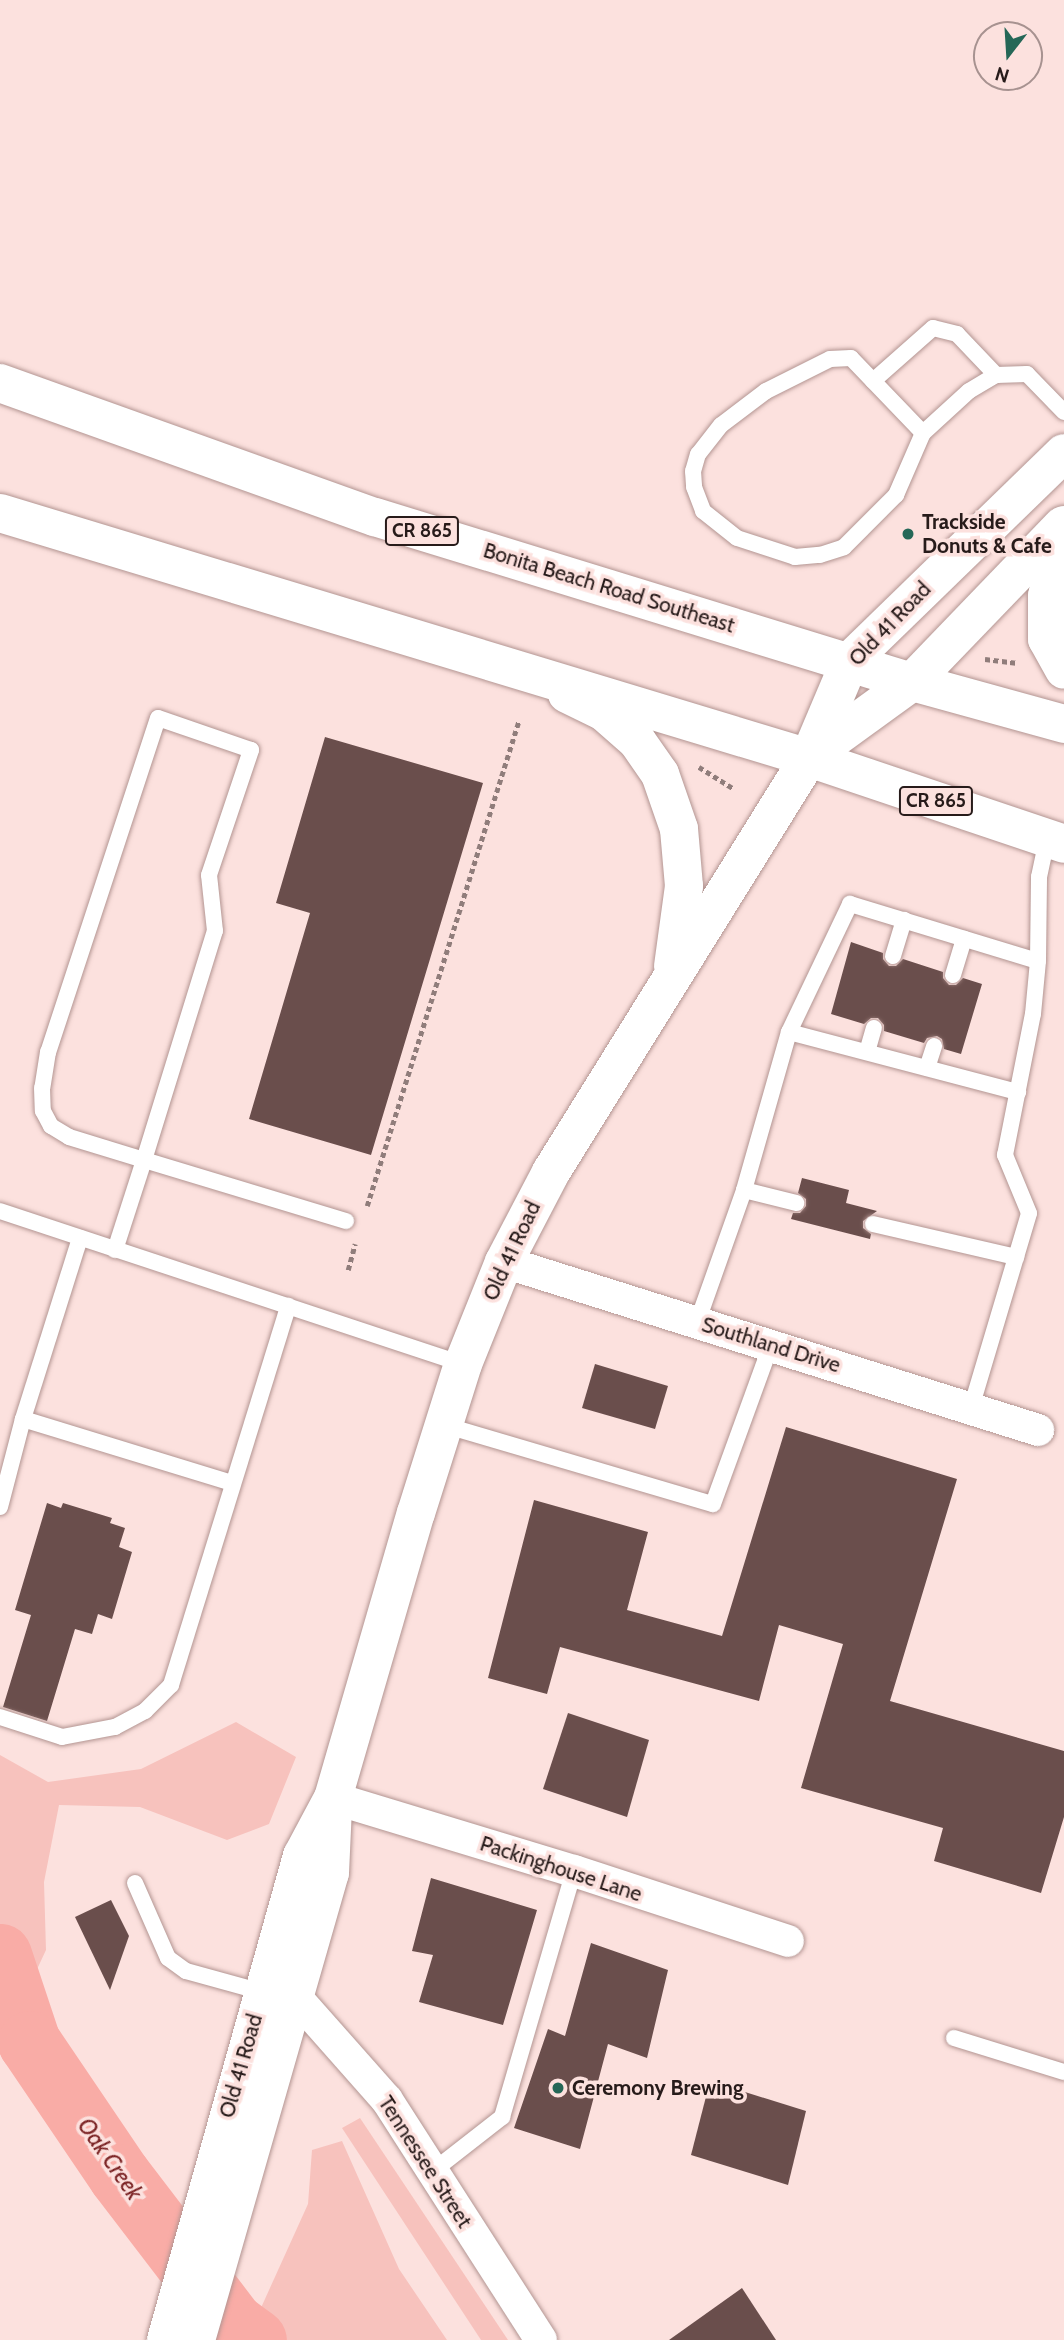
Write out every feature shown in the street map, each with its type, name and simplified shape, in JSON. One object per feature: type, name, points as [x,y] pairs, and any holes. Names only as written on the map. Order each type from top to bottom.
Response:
[{"type":"street","name":"Bonita Beach Road Southeast","points":[[0,383],[375,517],[912,682],[1064,724]]},
{"type":"street","name":"Old 41 Road","points":[[166,2340],[219,2197],[278,1994],[302,1856],[333,1798],[463,1364],[504,1262],[551,1172],[809,758],[850,661],[1064,453]]},
{"type":"street","name":"CR 865","points":[[0,513],[809,758],[1055,841]]},
{"type":"street","name":"Old 41 Road","points":[[809,758],[912,682],[1063,526]]},
{"type":"street","points":[[1063,526],[1047,596],[1047,639],[1064,670]]},
{"type":"street","points":[[512,667],[604,712],[637,741],[660,774],[679,830],[684,886],[671,980]]},
{"type":"street","name":"Southland Drive","points":[[504,1262],[1038,1430]]},
{"type":"street","name":"Packinghouse Lane","points":[[333,1798],[574,1871],[788,1941]]},
{"type":"street","name":"Tennessee Street","points":[[278,1994],[387,2100],[541,2340]]},
{"type":"street","name":"Old 41 Road","points":[[196,2340],[219,2197]]},
{"type":"lane","points":[[873,381],[933,328],[957,334],[996,375]]},
{"type":"lane","points":[[923,433],[851,358],[843,356],[801,371],[743,406],[715,432],[698,454],[694,487],[703,510],[737,538],[768,551],[795,557],[820,555],[844,547],[896,495],[923,433],[969,391],[996,375],[1027,374],[1064,412]]},
{"type":"lane","points":[[115,1250],[144,1160],[215,931],[209,875],[251,750],[158,718],[48,1052],[42,1088],[43,1111],[51,1125],[69,1137],[144,1160],[346,1221]]},
{"type":"lane","points":[[971,1408],[1029,1213],[1005,1155],[1033,1014],[1038,961],[1039,877],[1055,841]]},
{"type":"lane","points":[[697,1323],[744,1190],[789,1032],[850,904],[1038,961]]},
{"type":"lane","points":[[893,956],[904,920]]},
{"type":"lane","points":[[953,975],[964,939]]},
{"type":"lane","points":[[867,1052],[874,1028]]},
{"type":"lane","points":[[789,1032],[1018,1092]]},
{"type":"lane","points":[[927,1068],[934,1046]]},
{"type":"lane","points":[[744,1190],[796,1203]]},
{"type":"lane","points":[[0,1212],[463,1364]]},
{"type":"lane","points":[[873,1224],[1016,1257]]},
{"type":"lane","points":[[0,1507],[23,1419],[80,1238]]},
{"type":"lane","points":[[0,1717],[62,1737],[115,1727],[145,1711],[171,1685],[288,1306]]},
{"type":"lane","points":[[444,1425],[713,1504],[771,1345]]},
{"type":"lane","points":[[23,1419],[232,1483]]},
{"type":"lane","points":[[432,2171],[502,2117],[574,1871]]},
{"type":"lane","points":[[135,1883],[168,1958],[186,1971],[278,1994]]},
{"type":"lane","points":[[954,2038],[1064,2072]]},
{"type":"path","points":[[979,658],[1027,664]]},
{"type":"path","points":[[365,1214],[519,720]]},
{"type":"path","points":[[698,766],[733,788]]},
{"type":"path","points":[[348,1270],[358,1238]]},
{"type":"shaded area","points":[[236,1722],[296,1757],[269,1824],[227,1840],[140,1807],[59,1805],[44,1882],[46,1950],[25,1995],[0,1993],[0,1755],[48,1782],[141,1769]]},
{"type":"shaded area","points":[[360,2118],[508,2340],[481,2340],[342,2128]]},
{"type":"shaded area","points":[[342,2141],[399,2269],[447,2340],[274,2340],[255,2321],[308,2204],[312,2150]]},
{"type":"building","points":[[325,737],[483,783],[371,1155],[249,1119],[310,913],[276,903]]},
{"type":"building","points":[[851,942],[883,953],[883,959],[889,966],[896,966],[903,959],[943,972],[943,978],[949,985],[956,985],[963,978],[982,984],[961,1054],[944,1049],[942,1039],[937,1036],[927,1038],[924,1043],[884,1031],[884,1025],[878,1018],[871,1018],[864,1024],[831,1014]]},
{"type":"building","points":[[802,1178],[849,1190],[846,1203],[877,1211],[863,1221],[863,1228],[871,1234],[870,1239],[791,1219],[793,1213],[800,1213],[806,1206],[806,1199],[798,1193]]},
{"type":"building","points":[[595,1364],[668,1386],[655,1429],[582,1408]]},
{"type":"building","points":[[786,1427],[957,1479],[890,1701],[1064,1751],[1064,1817],[1041,1893],[934,1861],[943,1828],[801,1788],[843,1644],[779,1625],[759,1701],[560,1647],[547,1694],[488,1678],[534,1500],[648,1532],[627,1610],[722,1636]]},
{"type":"building","points":[[47,1503],[61,1508],[63,1503],[112,1518],[110,1523],[125,1528],[119,1547],[132,1552],[112,1619],[98,1614],[92,1634],[75,1629],[47,1721],[3,1707],[31,1615],[15,1610]]},
{"type":"building","points":[[568,1713],[649,1740],[627,1817],[543,1789]]},
{"type":"building","points":[[431,1878],[537,1910],[503,2025],[419,2002],[433,1955],[412,1951]]},
{"type":"building","points":[[111,1900],[129,1936],[110,1990],[75,1917]]},
{"type":"building","points":[[591,1943],[668,1970],[647,2058],[608,2044],[580,2149],[514,2128],[548,2029],[565,2036]]},
{"type":"building","points":[[710,2081],[806,2111],[788,2185],[691,2155]]},
{"type":"building","points":[[742,2288],[776,2340],[669,2340]]},
{"type":"waterway","name":"Oak Creek","points":[[0,1955],[29,2042],[119,2175],[233,2324],[255,2340]]},
{"type":"place","name":"Trackside Donuts & Cafe","points":[[908,534]]},
{"type":"place","name":"Ceremony Brewing","points":[[558,2088]]}]
